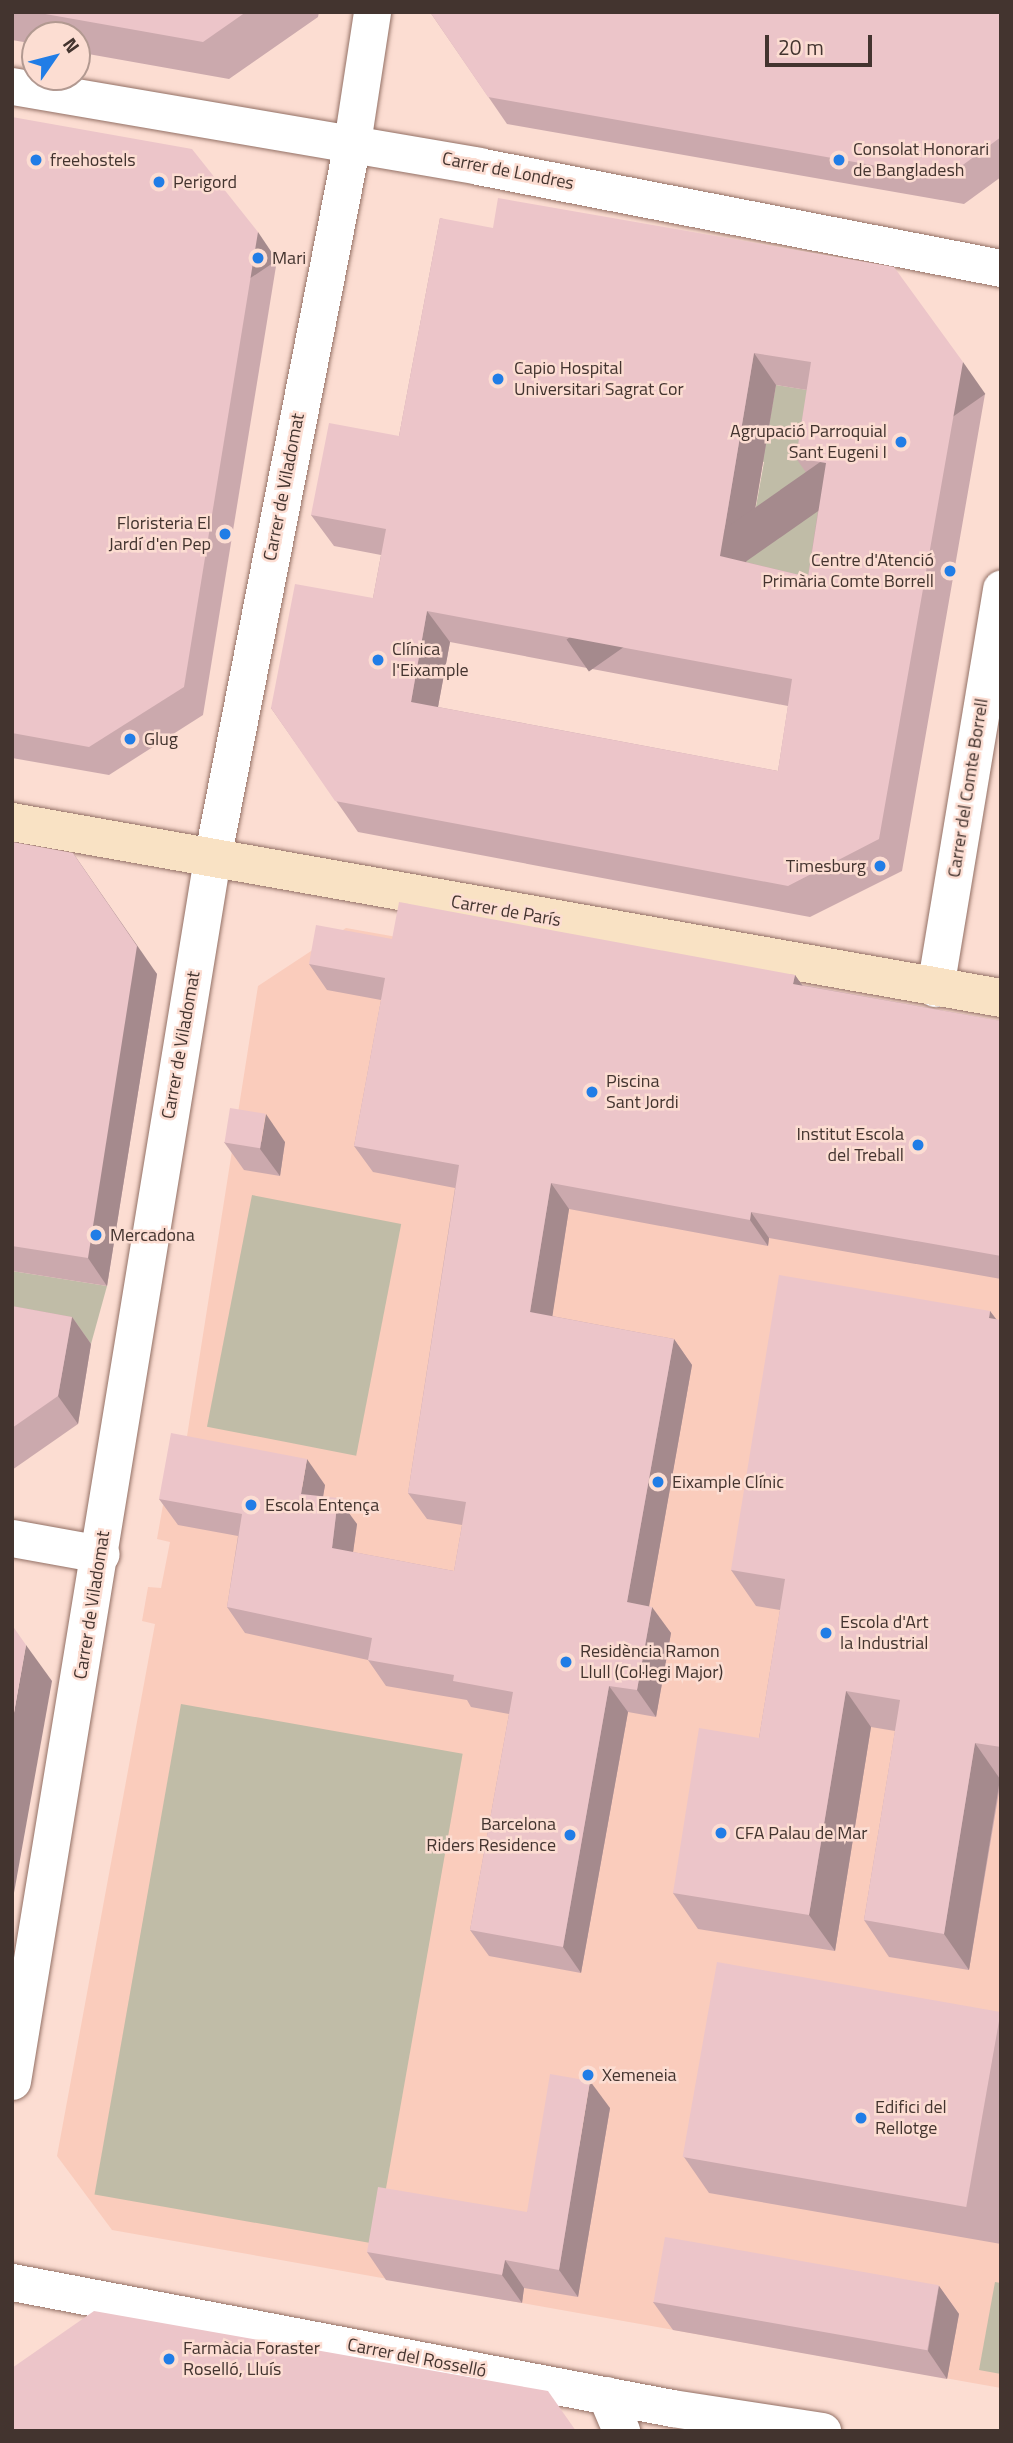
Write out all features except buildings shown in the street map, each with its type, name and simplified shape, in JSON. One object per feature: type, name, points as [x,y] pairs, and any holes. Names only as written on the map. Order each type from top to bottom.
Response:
[{"type":"main road","name":"Carrer de París","points":[[12,822],[1001,999]]},
{"type":"street","name":"Carrer de Viladomat","points":[[12,2081],[101,1554],[212,859],[352,143],[372,12]]},
{"type":"street","name":"Carrer de Londres","points":[[12,86],[352,143],[1001,268]]},
{"type":"street","name":"Carrer del Comte Borrell","points":[[935,988],[1001,588]]},
{"type":"street","points":[[12,1538],[101,1554]]},
{"type":"street","name":"Carrer del Rosselló","points":[[12,2281],[613,2413],[822,2431]]},
{"type":"street","points":[[564,2399],[670,2431]]},
{"type":"shaded area","points":[[776,385],[814,391],[848,494],[834,584],[740,595],[764,462],[724,454],[771,412]]},
{"type":"shaded area","points":[[346,928],[1001,1044],[1001,2388],[112,2230],[57,2156],[155,1624],[142,1621],[148,1587],[161,1588],[170,1542],[157,1539],[163,1505],[176,1506],[258,986]]},
{"type":"shaded area","points":[[252,1195],[401,1224],[356,1456],[207,1427]]},
{"type":"shaded area","points":[[12,1271],[107,1286],[91,1344],[12,1331]]},
{"type":"shaded area","points":[[181,1704],[463,1754],[376,2244],[95,2194]]},
{"type":"shaded area","points":[[995,2282],[1001,2283],[1001,2374],[979,2370]]},
{"type":"place","name":"freehostels","points":[[36,160]]},
{"type":"place","name":"Consolat Honorari de Bangladesh","points":[[839,160]]},
{"type":"place","name":"Perigord","points":[[159,182]]},
{"type":"place","name":"Mari","points":[[258,258]]},
{"type":"place","name":"Capio Hospital Universitari Sagrat Cor","points":[[498,379]]},
{"type":"place","name":"Agrupació Parroquial Sant Eugeni I","points":[[901,442]]},
{"type":"place","name":"Floristeria El Jardí d'en Pep","points":[[225,534]]},
{"type":"place","name":"Centre d'Atenció Primària Comte Borrell","points":[[950,571]]},
{"type":"place","name":"Clínica l'Eixample","points":[[378,660]]},
{"type":"place","name":"Glug","points":[[130,739]]},
{"type":"place","name":"Timesburg","points":[[880,866]]},
{"type":"place","name":"Piscina Sant Jordi","points":[[592,1092]]},
{"type":"place","name":"Institut Escola del Treball","points":[[918,1145]]},
{"type":"place","name":"Mercadona","points":[[96,1235]]},
{"type":"place","name":"Eixample Clínic","points":[[658,1482]]},
{"type":"place","name":"Escola Entença","points":[[251,1505]]},
{"type":"place","name":"Escola d'Art la Industrial","points":[[826,1633]]},
{"type":"place","name":"Residència Ramon Llull (Col·legi Major)","points":[[566,1662]]},
{"type":"place","name":"CFA Palau de Mar","points":[[721,1833]]},
{"type":"place","name":"Barcelona Riders Residence","points":[[570,1835]]},
{"type":"place","name":"Xemeneia","points":[[588,2075]]},
{"type":"place","name":"Edifici del Rellotge","points":[[861,2118]]},
{"type":"place","name":"Farmàcia Foraster Roselló, Lluís","points":[[169,2359]]}]
